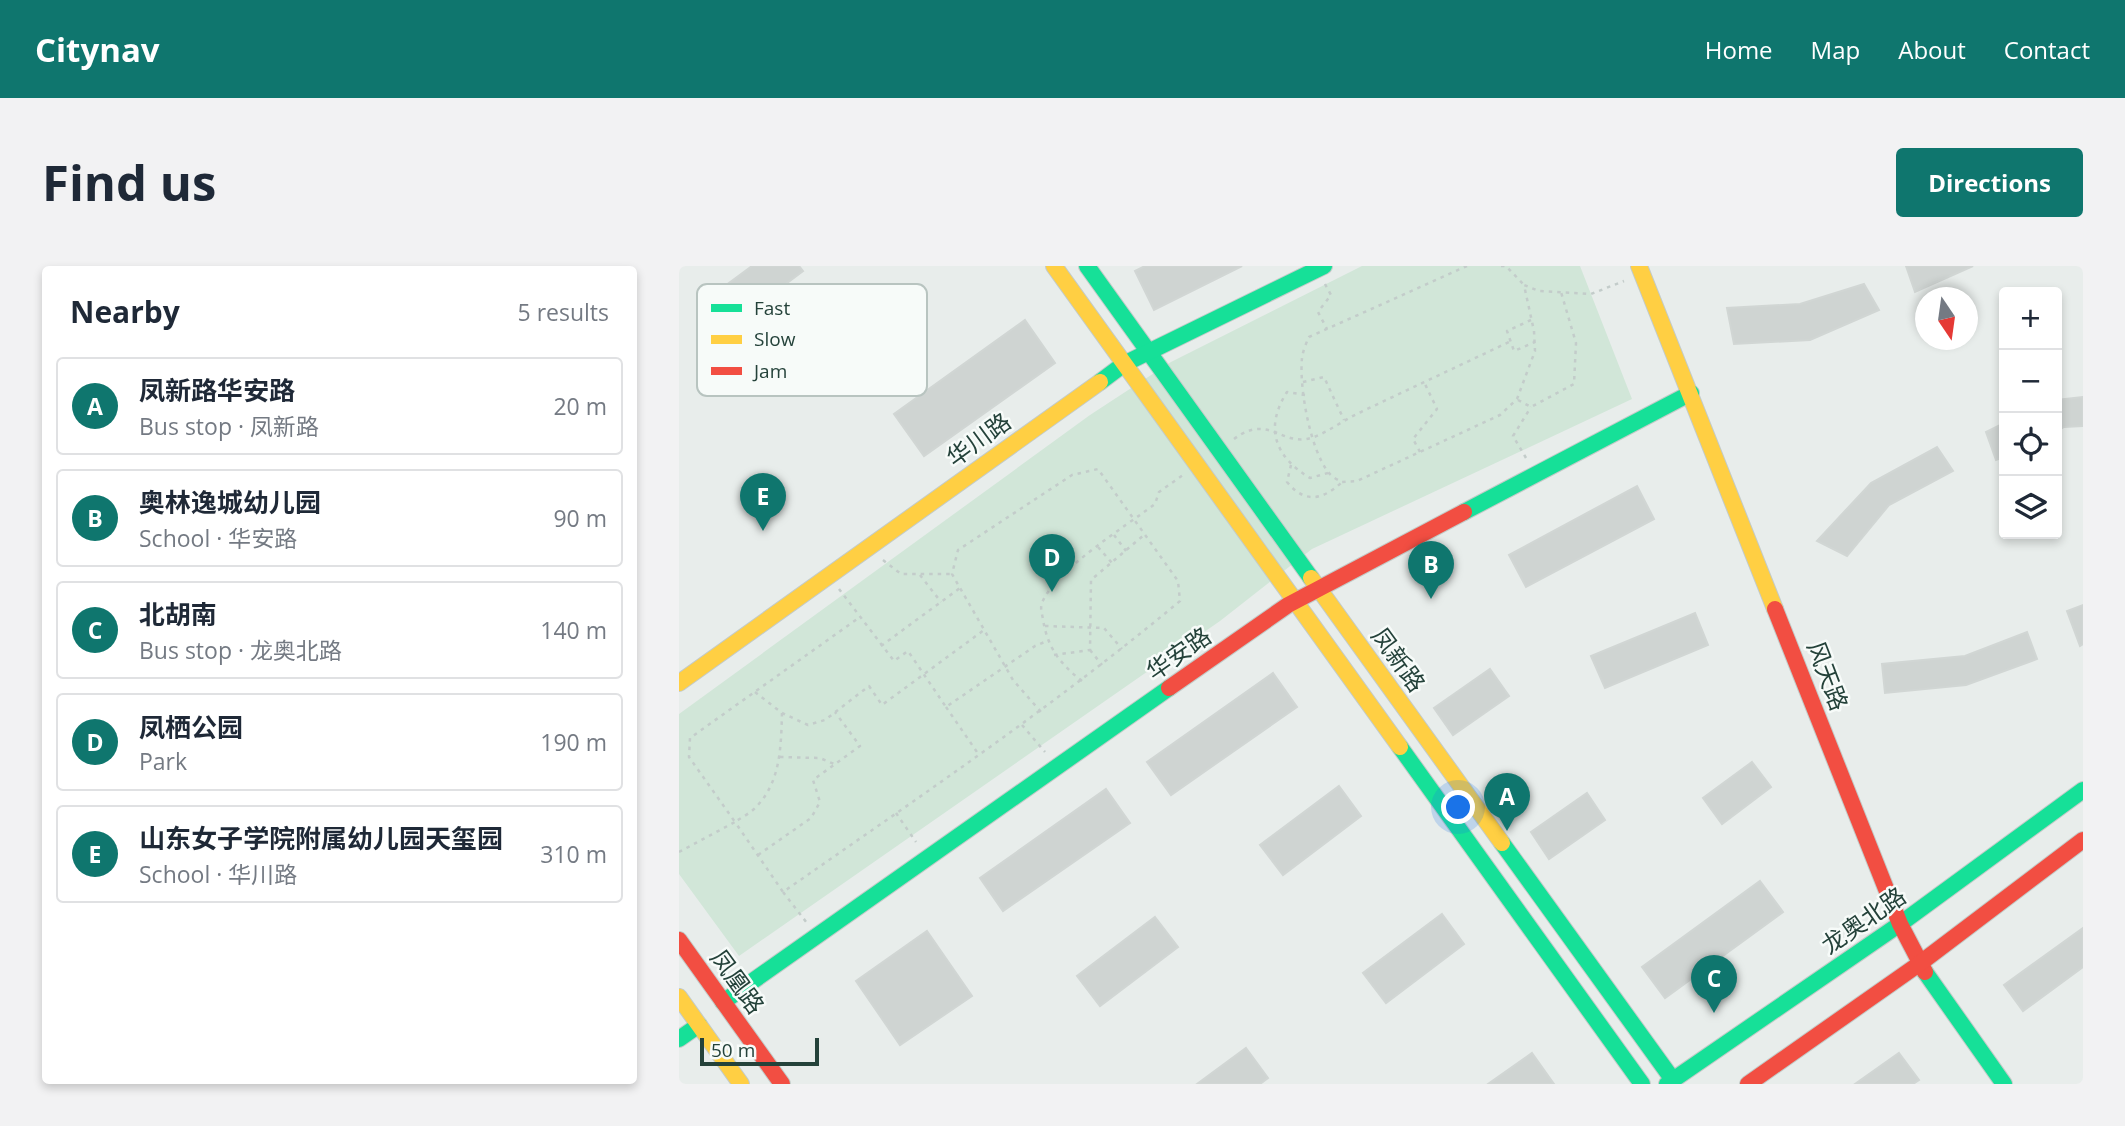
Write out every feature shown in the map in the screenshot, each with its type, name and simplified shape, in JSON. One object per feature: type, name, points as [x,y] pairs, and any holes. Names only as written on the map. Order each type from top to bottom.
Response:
[{"type":"main road","points":[[1053,266],[1642,1084]]},
{"type":"main road","name":"凤新路","points":[[1087,266],[1670,1082]]},
{"type":"main road","name":"华川路","points":[[679,683],[1124,364],[1324,266]]},
{"type":"main road","name":"风天路","points":[[1641,270],[1900,925],[1919,964],[2004,1084]]},
{"type":"main road","name":"华安路","points":[[723,1002],[1295,601],[1691,393]]},
{"type":"main road","name":"龙奥北路","points":[[1670,1082],[1900,925],[2083,790]]},
{"type":"main road","points":[[1748,1084],[1919,964],[2083,841]]},
{"type":"main road","name":"凤凰路","points":[[679,940],[782,1084]]},
{"type":"main road","points":[[679,997],[741,1084]]},
{"type":"main road","points":[[679,1038],[699,1025]]},
{"type":"path","points":[[1467,266],[1309,337],[1302,356],[1303,382],[1313,438],[1329,473],[1342,482],[1357,481],[1420,453],[1500,415],[1517,399],[1535,351],[1524,285]]},
{"type":"path","points":[[1504,266],[1524,285],[1539,291],[1591,293],[1641,270]]},
{"type":"path","points":[[1325,285],[1331,295],[1318,312],[1327,329]]},
{"type":"path","points":[[1521,451],[1513,436],[1531,407],[1574,384],[1576,343],[1561,292]]},
{"type":"path","points":[[1531,320],[1507,331],[1514,351],[1535,342]]},
{"type":"path","points":[[1219,450],[1243,432],[1263,427],[1295,440],[1313,438],[1511,341]]},
{"type":"path","points":[[1303,382],[1324,377],[1345,420]]},
{"type":"path","points":[[1420,453],[1413,439],[1437,409],[1425,382]]},
{"type":"path","points":[[1305,395],[1287,392],[1278,406],[1275,432],[1281,455],[1310,478],[1329,473]]},
{"type":"path","points":[[1517,399],[1531,407]]},
{"type":"path","points":[[1081,681],[1054,655],[1047,641],[1041,606],[1051,587],[1067,571],[1155,503],[1159,492],[1197,465]]},
{"type":"path","points":[[1291,465],[1287,482],[1296,493],[1313,497],[1329,494],[1342,482]]},
{"type":"path","points":[[783,892],[1041,712],[1181,601],[1178,581],[1098,469],[1072,475],[958,550],[952,575],[1013,680],[1041,712]]},
{"type":"path","points":[[1114,535],[1126,551]]},
{"type":"path","points":[[1102,665],[1090,650],[1091,580],[1144,535]]},
{"type":"path","points":[[1098,547],[1112,563]]},
{"type":"path","points":[[886,564],[901,574],[952,575]]},
{"type":"path","points":[[829,575],[894,662],[908,651],[979,755]]},
{"type":"path","points":[[920,575],[941,602]]},
{"type":"path","points":[[881,646],[960,588]]},
{"type":"path","points":[[800,914],[689,757],[690,738],[860,617]]},
{"type":"path","points":[[1044,626],[1104,628],[1122,649]]},
{"type":"path","points":[[755,692],[782,713],[808,725],[825,720],[869,686],[882,705],[984,630]]},
{"type":"path","points":[[946,707],[1035,646],[1047,641]]},
{"type":"path","points":[[1054,655],[1090,650]]},
{"type":"path","points":[[758,855],[811,818],[820,802],[813,780],[860,746],[835,712]]},
{"type":"path","points":[[679,852],[735,822],[756,808],[768,793],[780,757],[782,713]]},
{"type":"path","points":[[1022,725],[1040,746]]},
{"type":"path","points":[[780,757],[820,758],[834,764]]},
{"type":"path","points":[[896,813],[912,836]]},
{"type":"green space","points":[[1362,266],[1580,266],[1632,399],[1312,549],[1220,621],[739,956],[679,874],[679,714],[1090,415],[1171,362]]},
{"type":"building","points":[[752,266],[799,266],[803,271],[786,284],[728,284]]},
{"type":"building","points":[[1145,266],[1242,266],[1154,310],[1135,271]]},
{"type":"building","points":[[1906,266],[1973,266],[1926,287],[1915,287],[1915,292]]},
{"type":"building","points":[[1864,284],[1879,310],[1810,340],[1734,344],[1727,308],[1800,304]]},
{"type":"building","points":[[1025,320],[1055,363],[924,456],[894,414],[919,396],[927,396],[927,390]]},
{"type":"building","points":[[2083,397],[2083,426],[2062,428],[2062,399]]},
{"type":"building","points":[[1999,426],[1999,459],[1996,460],[1986,432]]},
{"type":"building","points":[[1937,447],[1953,471],[1889,505],[1847,556],[1817,541],[1871,483]]},
{"type":"building","points":[[1637,486],[1654,519],[1526,587],[1509,555]]},
{"type":"building","points":[[2083,605],[2083,644],[2080,646],[2067,611]]},
{"type":"building","points":[[1695,613],[1708,645],[1605,688],[1591,656]]},
{"type":"building","points":[[2027,632],[2037,659],[1966,685],[1885,693],[1882,664],[1965,656]]},
{"type":"building","points":[[1490,669],[1509,696],[1453,735],[1434,708]]},
{"type":"building","points":[[1273,673],[1297,707],[1171,795],[1147,762]]},
{"type":"building","points":[[1752,762],[1771,787],[1722,824],[1703,798]]},
{"type":"building","points":[[1339,786],[1361,816],[1283,875],[1260,845]]},
{"type":"building","points":[[1106,789],[1130,823],[1003,911],[980,878]]},
{"type":"building","points":[[1587,793],[1605,820],[1549,859],[1531,832]]},
{"type":"building","points":[[1760,881],[1783,912],[1665,998],[1642,967]]},
{"type":"building","points":[[1442,914],[1464,944],[1386,1003],[1363,973]]},
{"type":"building","points":[[1155,917],[1178,947],[1100,1006],[1077,976]]},
{"type":"building","points":[[2083,928],[2083,967],[2023,1011],[2004,985]]},
{"type":"building","points":[[927,931],[972,996],[900,1045],[856,981]]},
{"type":"building","points":[[1246,1048],[1268,1078],[1260,1084],[1197,1084]]},
{"type":"building","points":[[1532,1053],[1554,1084],[1488,1084]]},
{"type":"building","points":[[1899,1053],[1919,1080],[1913,1084],[1855,1084]]},
{"type":"traffic: fast","points":[[1087,266],[1311,578]]},
{"type":"traffic: fast","points":[[1100,382],[1124,364],[1324,266]]},
{"type":"traffic: fast","points":[[1464,512],[1691,393]]},
{"type":"traffic: fast","points":[[723,1002],[1169,688]]},
{"type":"traffic: fast","points":[[1400,747],[1642,1084]]},
{"type":"traffic: fast","points":[[1667,1084],[1900,924],[2083,790]]},
{"type":"traffic: fast","points":[[1502,843],[1673,1080]]},
{"type":"traffic: fast","points":[[1925,972],[2004,1084]]},
{"type":"traffic: fast","points":[[679,1039],[699,1025]]},
{"type":"traffic: slow","points":[[1054,266],[1400,747]]},
{"type":"traffic: slow","points":[[1639,266],[1775,609]]},
{"type":"traffic: slow","points":[[679,683],[1100,382]]},
{"type":"traffic: slow","points":[[1311,578],[1502,843]]},
{"type":"traffic: slow","points":[[679,997],[741,1084]]},
{"type":"traffic: jam","points":[[1169,688],[1288,605],[1464,512]]},
{"type":"traffic: jam","points":[[1775,609],[1900,924],[1925,972]]},
{"type":"traffic: jam","points":[[1748,1084],[1919,964],[2083,840]]},
{"type":"traffic: jam","points":[[679,940],[782,1084]]},
{"type":"place","name":"山东女子学院附属幼儿园天玺园","points":[[763,531]]},
{"type":"place","name":"凤栖公园","points":[[1052,592]]},
{"type":"place","name":"奥林逸城幼儿园","points":[[1431,599]]},
{"type":"place","name":"凤新路华安路","points":[[1507,831]]},
{"type":"place","name":"北胡南","points":[[1714,1013]]}]
